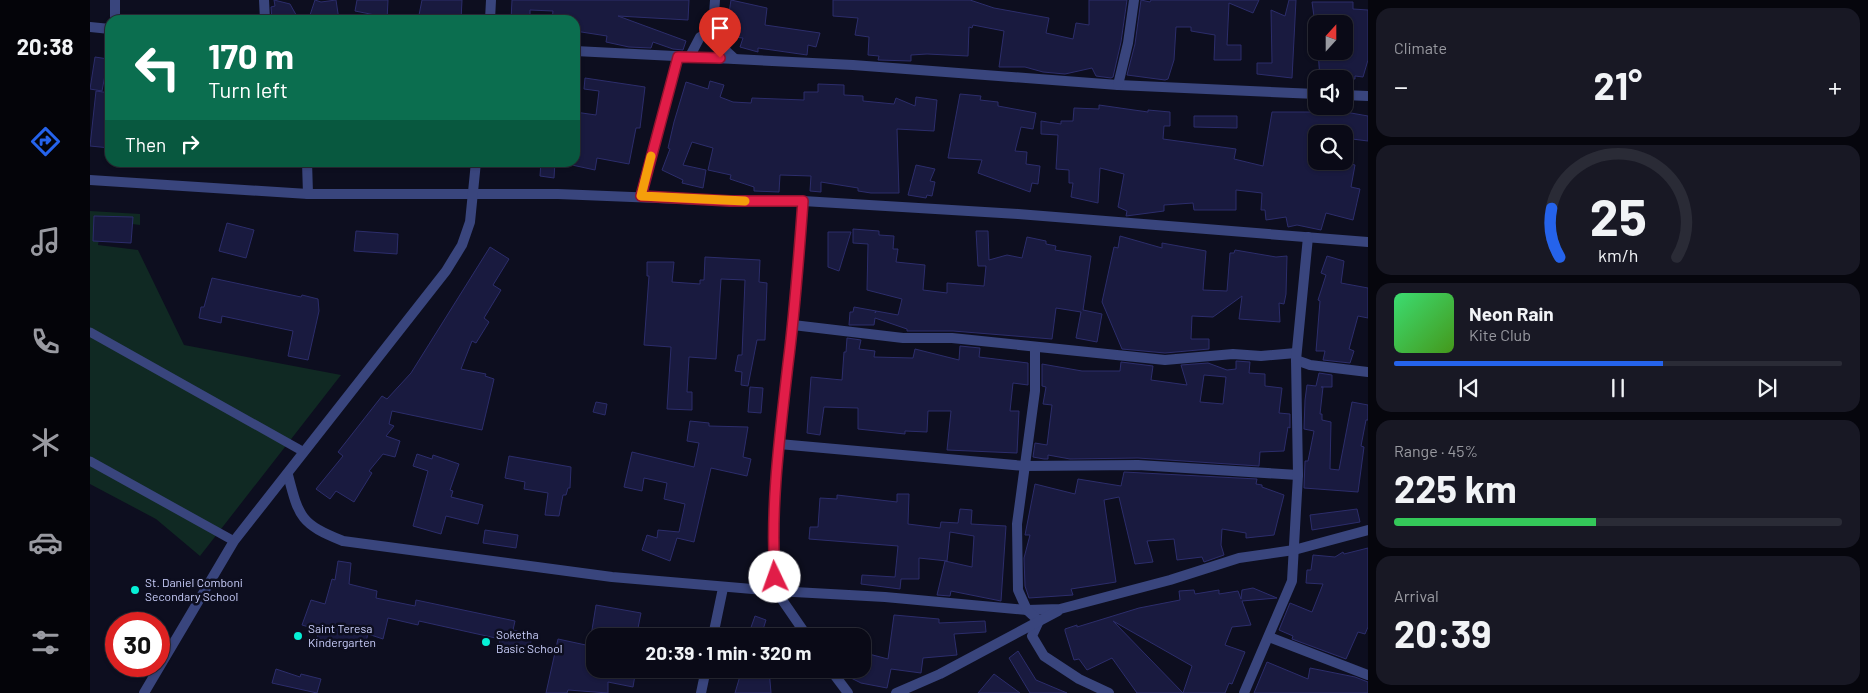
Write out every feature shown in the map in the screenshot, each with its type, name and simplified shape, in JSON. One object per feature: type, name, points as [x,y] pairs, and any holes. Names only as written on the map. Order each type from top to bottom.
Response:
[{"type":"street","points":[[115,15],[116,0]]},
{"type":"street","points":[[264,0],[265,15]]},
{"type":"street","points":[[490,15],[491,0]]},
{"type":"street","points":[[715,0],[712,33],[720,47],[735,59]]},
{"type":"street","points":[[1118,85],[1128,43],[1134,0]]},
{"type":"street","points":[[90,28],[105,29]]},
{"type":"street","points":[[690,56],[700,37],[712,33]]},
{"type":"street","points":[[580,51],[1001,75],[1118,85],[1308,94]]},
{"type":"street","points":[[641,196],[678,57]]},
{"type":"street","points":[[1353,95],[1368,96]]},
{"type":"street","points":[[307,167],[308,194]]},
{"type":"street","points":[[144,693],[234,541],[288,475],[446,271],[462,245],[470,222],[476,167]]},
{"type":"street","points":[[90,180],[308,194],[641,196],[730,201],[803,201],[1018,214],[1368,242]]},
{"type":"street","points":[[801,628],[776,591],[773,545],[779,444],[793,325],[803,201]]},
{"type":"street","points":[[1244,693],[1292,581],[1298,475],[1296,357],[1308,237]]},
{"type":"street","points":[[793,325],[903,338],[952,338],[1165,360],[1233,354],[1296,357],[1310,366],[1368,372]]},
{"type":"street","points":[[1035,347],[1034,391],[1017,534],[1018,590],[1027,610],[1039,621]]},
{"type":"street","points":[[779,444],[1024,466],[1138,465],[1298,475]]},
{"type":"street","points":[[288,475],[297,509],[316,530],[343,541],[612,577],[723,588],[885,597],[1027,610],[1060,609],[1162,582],[1239,558],[1294,550],[1368,530]]},
{"type":"street","points":[[715,628],[723,588]]},
{"type":"street","points":[[896,693],[940,674],[1060,609]]},
{"type":"street","points":[[1039,621],[1032,636],[1044,656],[1079,678],[1109,693]]},
{"type":"street","points":[[1269,637],[1368,675]]},
{"type":"street","points":[[702,693],[704,678]]},
{"type":"street","points":[[837,678],[848,693]]},
{"type":"lane","points":[[90,332],[304,452]]},
{"type":"lane","points":[[90,461],[234,541]]},
{"type":"green space","points":[[90,211],[140,214],[140,225],[102,220],[98,245],[138,250],[184,345],[341,375],[200,556],[156,519],[90,484]]},
{"type":"building","points":[[274,0],[290,4],[296,15],[272,15],[271,7],[275,6]]},
{"type":"building","points":[[315,0],[321,2],[336,0],[338,15],[310,15]]},
{"type":"building","points":[[357,0],[388,0],[387,15],[375,15],[355,11]]},
{"type":"building","points":[[422,0],[462,0],[461,15],[419,15]]},
{"type":"building","points":[[512,0],[689,0],[688,20],[618,16],[686,41],[683,50],[673,49],[653,42],[651,48],[629,47],[606,42],[607,36],[580,32],[580,15],[553,15],[553,11],[530,10],[530,15],[511,15]]},
{"type":"building","points":[[731,0],[767,8],[765,25],[820,33],[816,47],[808,45],[807,55],[758,48],[758,52],[740,47],[743,38],[734,37],[734,33],[726,33]]},
{"type":"building","points":[[833,0],[970,0],[994,8],[1049,18],[1046,33],[1073,39],[1076,23],[1089,25],[1089,0],[1127,0],[1121,42],[1113,77],[1111,78],[1096,76],[1092,68],[1065,74],[1043,72],[1025,67],[999,67],[1004,31],[973,25],[972,28],[969,27],[968,56],[927,54],[911,55],[911,61],[878,60],[879,56],[868,55],[869,37],[855,35],[858,18],[833,16]]},
{"type":"building","points":[[1141,0],[1150,2],[1151,0],[1259,0],[1253,13],[1229,3],[1227,45],[1241,45],[1241,60],[1214,60],[1215,35],[1191,31],[1191,27],[1176,27],[1174,60],[1168,79],[1165,80],[1127,75],[1135,44]]},
{"type":"building","points":[[1289,0],[1296,0],[1292,78],[1257,74],[1257,63],[1272,63],[1271,10],[1285,16]]},
{"type":"building","points":[[1312,2],[1353,2],[1353,9],[1368,10],[1368,60],[1363,77],[1355,76],[1355,79],[1353,79],[1353,70],[1319,70],[1319,60],[1353,60],[1353,15],[1314,15]]},
{"type":"building","points":[[95,57],[105,59],[105,75],[102,91],[90,89]]},
{"type":"building","points":[[585,78],[645,87],[640,128],[636,128],[629,164],[597,158],[595,170],[580,167],[580,113],[596,115],[599,91],[584,89]]},
{"type":"building","points":[[710,81],[724,85],[720,97],[733,102],[751,103],[752,98],[804,100],[804,92],[818,92],[818,84],[844,85],[844,95],[863,96],[863,101],[894,104],[896,98],[915,106],[916,97],[937,100],[934,131],[897,129],[899,193],[871,193],[858,191],[858,188],[821,182],[821,192],[810,191],[811,176],[780,175],[779,192],[754,191],[754,187],[730,179],[731,175],[708,170],[713,148],[692,142],[683,165],[706,170],[703,188],[682,183],[683,180],[662,170],[670,149],[668,148],[674,122],[686,82],[708,89]]},
{"type":"building","points":[[96,91],[105,92],[105,148],[90,146]]},
{"type":"building","points":[[960,94],[981,96],[980,100],[998,102],[998,106],[1036,113],[1033,129],[1021,127],[1015,151],[1027,152],[1026,164],[1040,166],[1038,184],[1032,183],[1030,192],[978,173],[982,160],[948,158]]},
{"type":"building","points":[[1099,105],[1148,112],[1148,110],[1170,112],[1170,126],[1164,126],[1163,139],[1236,149],[1234,159],[1263,166],[1272,112],[1308,112],[1308,115],[1353,115],[1353,113],[1368,116],[1368,141],[1353,139],[1353,125],[1308,125],[1308,170],[1353,170],[1353,164],[1355,165],[1351,187],[1360,189],[1353,220],[1326,213],[1321,230],[1297,225],[1288,227],[1286,217],[1266,220],[1265,210],[1261,210],[1262,193],[1236,190],[1236,210],[1194,210],[1193,203],[1164,205],[1164,211],[1126,216],[1127,211],[1118,207],[1124,174],[1100,168],[1098,203],[1071,197],[1073,183],[1069,183],[1069,170],[1056,169],[1058,135],[1041,134],[1041,121],[1061,124],[1061,121],[1073,121],[1074,108],[1099,109]]},
{"type":"building","points":[[1194,116],[1237,116],[1237,128],[1194,127]]},
{"type":"building","points":[[916,165],[935,169],[930,181],[935,182],[932,196],[927,195],[926,198],[908,195]]},
{"type":"building","points":[[541,167],[555,167],[554,178],[540,176]]},
{"type":"building","points":[[94,216],[133,217],[131,243],[93,241]]},
{"type":"building","points":[[227,223],[254,230],[246,258],[219,251]]},
{"type":"building","points":[[853,229],[879,231],[879,235],[894,236],[893,249],[898,249],[896,262],[925,265],[923,290],[947,293],[947,283],[984,286],[986,266],[978,266],[976,231],[988,231],[989,260],[1007,255],[1022,258],[1027,237],[1046,241],[1046,244],[1056,246],[1055,250],[1091,256],[1083,310],[1102,314],[1097,342],[1076,338],[1081,312],[1056,308],[1052,339],[953,331],[907,331],[907,329],[875,318],[874,325],[849,325],[850,312],[853,312],[854,307],[898,315],[902,299],[867,290],[868,244],[853,243]]},
{"type":"building","points":[[356,231],[398,234],[397,254],[354,251]]},
{"type":"building","points":[[828,232],[851,232],[839,271],[828,267]]},
{"type":"building","points":[[1120,236],[1162,248],[1162,243],[1206,251],[1203,290],[1227,291],[1230,253],[1234,253],[1235,250],[1276,257],[1287,256],[1286,294],[1284,304],[1279,303],[1280,322],[1239,319],[1242,296],[1213,317],[1192,316],[1191,339],[1209,339],[1209,349],[1165,353],[1122,349],[1102,302],[1114,247],[1118,248]]},
{"type":"building","points":[[490,247],[509,259],[493,285],[501,290],[484,318],[489,322],[476,343],[472,341],[461,369],[486,374],[485,376],[494,379],[482,430],[392,411],[389,424],[394,426],[386,436],[400,441],[395,457],[383,454],[369,471],[372,473],[354,502],[336,491],[330,499],[316,489],[343,456],[338,452],[382,396],[387,399],[411,373]]},
{"type":"building","points":[[1327,256],[1344,261],[1341,283],[1368,288],[1368,318],[1358,316],[1349,349],[1354,351],[1350,363],[1323,360],[1325,351],[1316,351],[1320,301],[1318,300],[1326,275],[1321,273]]},
{"type":"building","points":[[705,257],[760,260],[759,282],[767,283],[765,340],[757,340],[748,386],[741,385],[742,372],[735,371],[738,355],[742,355],[745,280],[721,279],[716,359],[689,357],[687,392],[692,392],[692,410],[667,409],[671,347],[644,345],[649,276],[647,276],[647,262],[674,262],[672,282],[700,284],[700,280],[704,280]]},
{"type":"building","points":[[212,278],[318,299],[319,311],[308,360],[288,356],[293,331],[222,316],[221,323],[199,318]]},
{"type":"building","points":[[847,338],[861,340],[859,349],[875,351],[874,357],[913,358],[915,349],[959,360],[960,346],[980,348],[979,357],[1028,363],[1028,385],[1013,383],[1010,411],[1019,411],[1017,453],[947,450],[951,411],[928,411],[927,432],[905,431],[905,434],[858,429],[858,408],[824,407],[820,435],[807,433],[811,377],[842,380]]},
{"type":"building","points":[[1236,361],[1250,362],[1249,373],[1265,374],[1265,386],[1282,388],[1279,413],[1290,414],[1290,428],[1288,427],[1284,451],[1260,452],[1259,466],[1138,458],[1070,459],[1048,455],[1048,459],[1033,457],[1035,443],[1047,445],[1052,405],[1043,404],[1046,387],[1042,386],[1042,364],[1082,371],[1120,371],[1121,362],[1153,366],[1151,380],[1187,385],[1181,365],[1208,363],[1227,370],[1236,369]],"holes":[[[1204,375],[1226,377],[1223,404],[1200,402]]]},
{"type":"building","points":[[1319,373],[1332,375],[1332,387],[1323,387],[1320,414],[1322,414],[1322,420],[1331,422],[1330,469],[1339,470],[1352,402],[1368,405],[1368,420],[1366,420],[1361,446],[1364,447],[1358,492],[1304,488],[1305,461],[1308,461],[1314,431],[1304,429],[1305,400],[1307,385],[1316,386]]},
{"type":"building","points":[[750,387],[763,388],[761,413],[748,412]]},
{"type":"building","points":[[596,402],[607,404],[605,415],[593,412]]},
{"type":"building","points":[[690,421],[709,423],[709,426],[748,427],[743,457],[751,459],[747,476],[711,468],[694,542],[677,538],[670,561],[642,550],[647,535],[657,538],[658,530],[679,532],[685,504],[664,499],[667,483],[644,478],[642,491],[624,487],[632,452],[694,467],[699,443],[687,441]]},
{"type":"building","points":[[417,454],[432,459],[433,455],[459,464],[450,490],[453,491],[451,497],[483,505],[478,524],[446,516],[441,534],[413,526],[428,471],[413,466]]},
{"type":"building","points":[[509,456],[571,467],[570,488],[568,488],[566,495],[563,495],[559,516],[545,515],[548,493],[524,489],[525,482],[505,478]]},
{"type":"building","points":[[1124,472],[1257,479],[1256,484],[1284,495],[1274,535],[1246,538],[1246,533],[1222,529],[1221,545],[1224,555],[1204,562],[1202,557],[1177,560],[1174,539],[1147,541],[1153,562],[1135,564],[1119,497],[1104,500],[1116,582],[1071,589],[1073,595],[1029,598],[1025,586],[1024,558],[1030,535],[1025,535],[1035,484],[1075,494],[1078,479],[1121,486]]},
{"type":"building","points":[[897,494],[909,494],[908,524],[940,528],[941,522],[958,523],[960,509],[972,510],[971,524],[1006,526],[1001,601],[951,591],[950,596],[937,595],[945,561],[972,567],[974,536],[950,532],[947,561],[919,558],[919,579],[901,579],[900,589],[861,584],[862,575],[895,577],[898,546],[809,539],[810,527],[818,527],[820,498],[837,499],[837,495],[897,502]]},
{"type":"building","points":[[1357,509],[1360,522],[1312,530],[1310,515]]},
{"type":"building","points":[[485,530],[518,535],[516,548],[483,543]]},
{"type":"building","points":[[1368,548],[1368,627],[1365,634],[1358,632],[1346,659],[1292,639],[1293,636],[1279,630],[1290,603],[1312,612],[1323,584],[1306,583],[1307,570],[1311,570],[1313,555],[1335,557],[1343,552],[1344,554]]},
{"type":"building","points":[[338,561],[351,563],[349,584],[377,591],[376,598],[415,606],[416,600],[515,621],[513,630],[532,635],[529,652],[499,645],[500,639],[419,621],[418,625],[388,618],[383,639],[368,634],[364,648],[317,638],[319,630],[302,625],[311,600],[325,604],[332,579],[335,580]]},
{"type":"building","points":[[1253,588],[1277,598],[1242,601],[1251,625],[1232,627],[1225,645],[1245,652],[1232,684],[1229,683],[1225,693],[1183,693],[1137,693],[1112,658],[1087,670],[1079,659],[1074,660],[1065,629],[1139,608],[1180,600],[1179,591],[1194,590],[1195,594],[1219,590],[1219,594],[1238,591],[1241,599],[1242,590]],"holes":[[[1113,621],[1192,666],[1183,693]]]},
{"type":"building","points":[[596,605],[641,613],[638,628],[592,628]]},
{"type":"building","points":[[894,615],[939,619],[939,623],[985,621],[986,632],[954,634],[957,655],[923,658],[921,673],[891,669],[887,688],[861,683],[851,678],[871,678],[871,655],[888,659]]},
{"type":"building","points":[[755,616],[766,620],[764,628],[751,628]]},
{"type":"building","points":[[558,639],[586,645],[586,678],[634,678],[633,687],[608,682],[608,693],[568,690],[567,693],[546,693]]},
{"type":"building","points":[[1018,651],[1036,680],[1067,693],[1030,693],[1009,658]]},
{"type":"building","points":[[1267,662],[1308,679],[1310,668],[1355,677],[1368,682],[1368,693],[1254,693]]},
{"type":"building","points":[[276,669],[300,677],[301,674],[321,679],[317,693],[272,683]]},
{"type":"building","points":[[994,674],[1020,693],[978,693]]},
{"type":"building","points":[[739,678],[770,678],[771,693],[735,693]]},
{"type":"slow traffic","points":[[651,156],[641,196],[745,201]]},
{"type":"place","name":"St. Daniel Comboni Secondary School","points":[[135,590]]},
{"type":"place","name":"Saint Teresa Kindergarten","points":[[298,636]]},
{"type":"place","name":"Soketha Basic School","points":[[486,642]]},
{"type":"route","points":[[720,58],[678,57],[641,196],[730,201],[803,201],[793,325],[779,444],[773,545],[775,577]]}]
